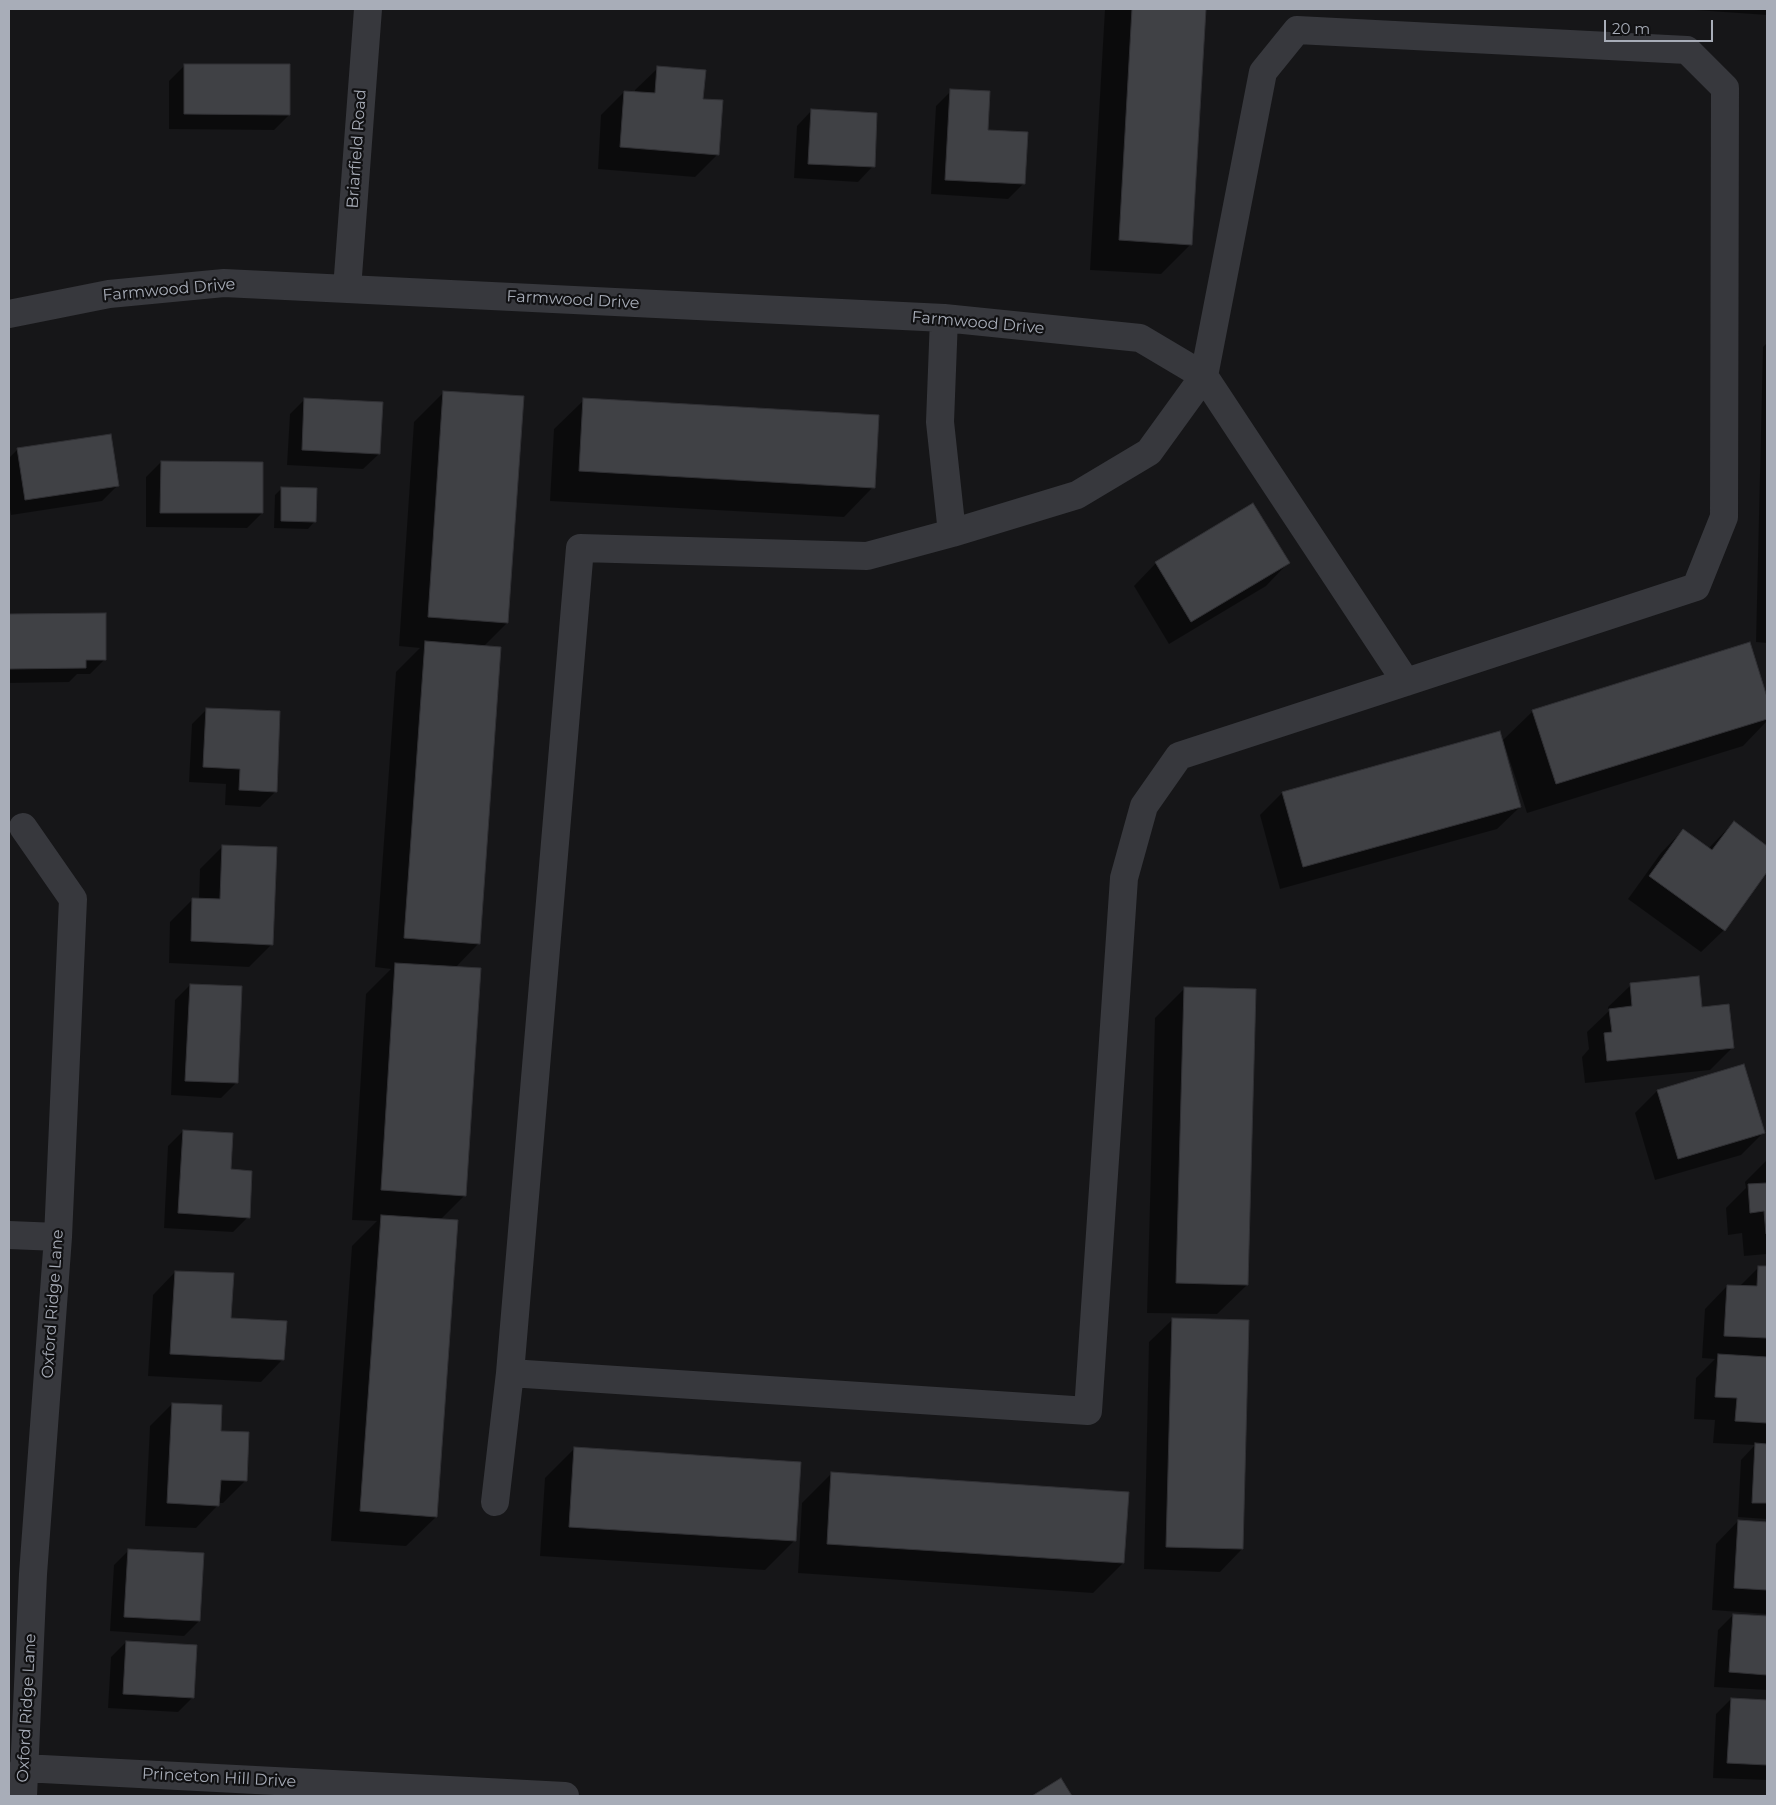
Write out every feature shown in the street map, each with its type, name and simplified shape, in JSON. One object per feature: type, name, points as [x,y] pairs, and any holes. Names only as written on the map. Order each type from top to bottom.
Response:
[{"type":"street","name":"Briarfield Road","points":[[347,289],[368,9]]},
{"type":"street","points":[[495,1502],[510,1373],[580,548],[867,556],[952,533],[1077,495],[1149,452],[1204,376],[1263,72],[1297,30],[1687,50],[1725,88],[1724,517],[1696,587],[1179,756],[1144,806],[1124,878],[1088,1411],[510,1373]]},
{"type":"street","name":"Farmwood Drive","points":[[9,314],[109,294],[224,284],[944,318],[1140,338],[1204,376]]},
{"type":"street","points":[[944,318],[940,422],[952,533]]},
{"type":"street","points":[[1204,376],[1406,682]]},
{"type":"street","name":"Oxford Ridge Lane","points":[[23,827],[73,899],[58,1237],[34,1564],[23,1796]]},
{"type":"street","points":[[9,1235],[58,1237]]},
{"type":"street","name":"Princeton Hill Drive","points":[[23,1768],[565,1796]]},
{"type":"building","points":[[1132,9],[1206,9],[1192,245],[1119,240]]},
{"type":"building","points":[[184,64],[290,64],[290,115],[184,114]]},
{"type":"building","points":[[657,66],[706,70],[703,99],[723,100],[719,155],[620,147],[624,91],[655,93]]},
{"type":"building","points":[[950,89],[990,91],[988,130],[1028,132],[1025,184],[945,180]]},
{"type":"building","points":[[811,109],[877,113],[875,167],[808,164]]},
{"type":"building","points":[[443,391],[524,396],[508,623],[428,617]]},
{"type":"building","points":[[304,398],[383,402],[380,454],[302,450]]},
{"type":"building","points":[[583,398],[879,415],[875,488],[579,471]]},
{"type":"building","points":[[111,434],[119,486],[25,500],[17,448]]},
{"type":"building","points":[[161,461],[263,462],[263,513],[160,513]]},
{"type":"building","points":[[281,487],[317,488],[316,522],[281,521]]},
{"type":"building","points":[[1253,503],[1290,563],[1191,622],[1155,562]]},
{"type":"building","points":[[106,613],[106,660],[86,660],[86,668],[9,669],[9,614]]},
{"type":"building","points":[[425,641],[501,647],[480,944],[404,938]]},
{"type":"building","points":[[1750,642],[1767,697],[1767,719],[1556,784],[1532,710]]},
{"type":"building","points":[[206,708],[280,711],[277,792],[239,790],[240,769],[203,767]]},
{"type":"building","points":[[1500,731],[1521,807],[1303,867],[1282,792]]},
{"type":"building","points":[[1734,821],[1767,846],[1767,872],[1725,931],[1649,876],[1683,829],[1712,850]]},
{"type":"building","points":[[222,845],[277,847],[273,945],[191,941],[192,898],[220,899]]},
{"type":"building","points":[[395,963],[481,968],[466,1196],[381,1190]]},
{"type":"building","points":[[1699,976],[1702,1007],[1729,1004],[1734,1048],[1607,1061],[1604,1033],[1612,1032],[1609,1009],[1632,1006],[1630,983]]},
{"type":"building","points":[[190,984],[242,986],[238,1083],[185,1081]]},
{"type":"building","points":[[1184,987],[1256,989],[1248,1285],[1176,1283]]},
{"type":"building","points":[[1744,1064],[1765,1133],[1678,1159],[1657,1090]]},
{"type":"building","points":[[183,1130],[233,1133],[231,1169],[252,1171],[250,1218],[178,1213]]},
{"type":"building","points":[[1767,1183],[1766,1234],[1764,1211],[1750,1213],[1748,1184]]},
{"type":"building","points":[[381,1215],[458,1220],[437,1517],[360,1511]]},
{"type":"building","points":[[1758,1266],[1767,1266],[1767,1338],[1724,1336],[1727,1285],[1757,1286]]},
{"type":"building","points":[[175,1271],[234,1273],[231,1318],[287,1321],[284,1360],[170,1354]]},
{"type":"building","points":[[1172,1318],[1249,1320],[1243,1549],[1166,1547]]},
{"type":"building","points":[[1718,1354],[1767,1357],[1767,1423],[1735,1421],[1737,1398],[1715,1397]]},
{"type":"building","points":[[172,1403],[222,1405],[221,1431],[249,1432],[247,1481],[221,1480],[219,1506],[167,1503]]},
{"type":"building","points":[[1755,1443],[1767,1444],[1767,1503],[1752,1503]]},
{"type":"building","points":[[574,1447],[801,1462],[796,1541],[569,1527]]},
{"type":"building","points":[[831,1472],[1129,1492],[1124,1563],[827,1544]]},
{"type":"building","points":[[1738,1520],[1767,1522],[1767,1590],[1734,1588]]},
{"type":"building","points":[[128,1549],[204,1553],[200,1621],[124,1617]]},
{"type":"building","points":[[1733,1614],[1767,1616],[1767,1675],[1729,1672]]},
{"type":"building","points":[[126,1641],[197,1645],[194,1698],[123,1694]]},
{"type":"building","points":[[1731,1698],[1767,1700],[1767,1765],[1727,1763]]},
{"type":"building","points":[[1061,1778],[1072,1796],[1032,1796]]}]
